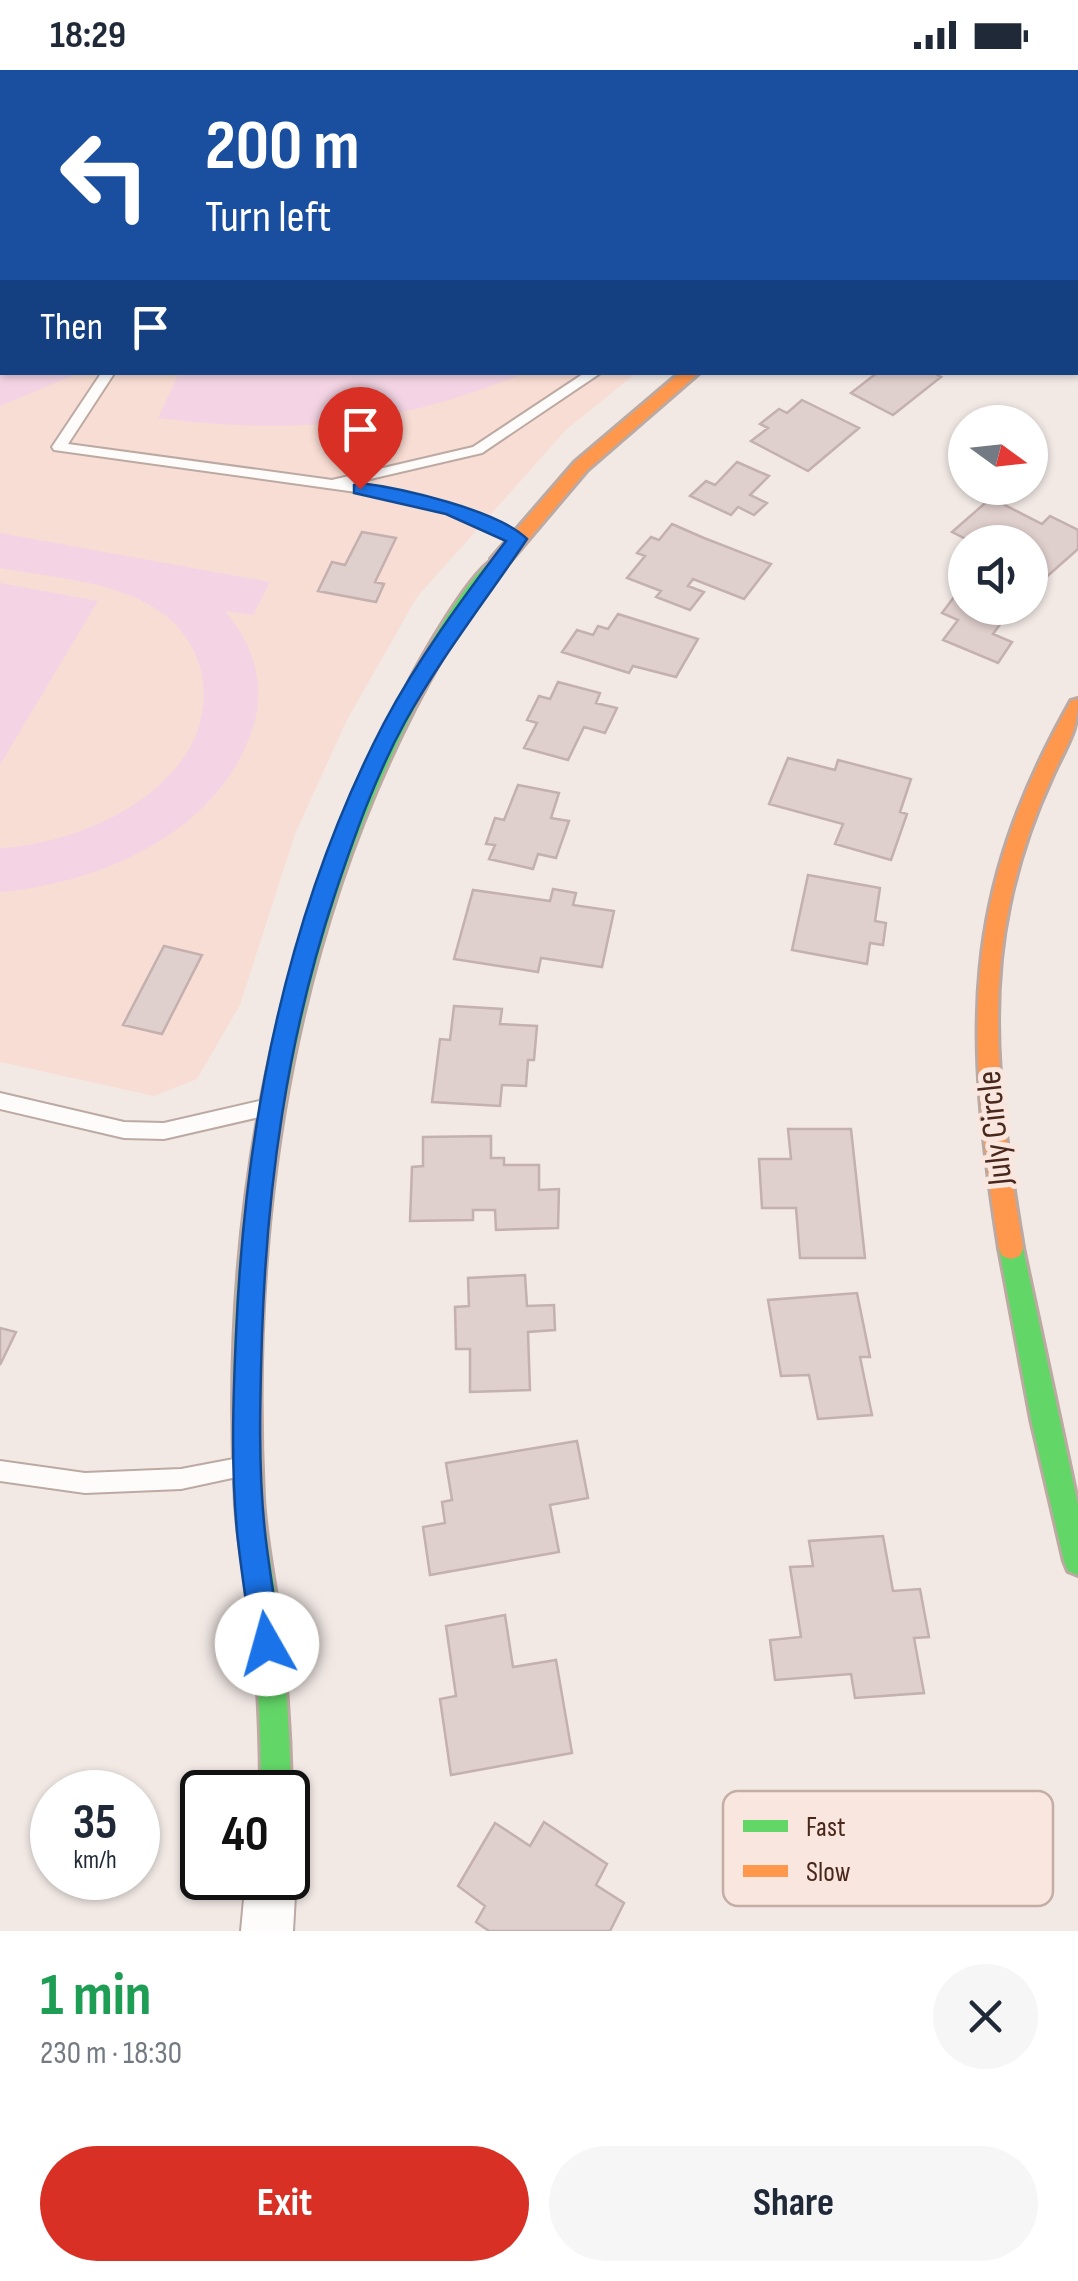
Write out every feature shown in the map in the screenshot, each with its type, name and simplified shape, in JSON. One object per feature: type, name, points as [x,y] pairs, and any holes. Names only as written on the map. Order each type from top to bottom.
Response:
[{"type":"street","points":[[275,1770],[272,1703],[251,1529],[247,1390],[252,1244],[270,1106],[303,957],[349,820],[394,723],[455,623],[518,539],[598,450],[688,375]]},
{"type":"street","name":"July Circle","points":[[1078,706],[1052,748],[1020,828],[988,949],[984,1000],[989,1105],[1019,1312],[1078,1560]]},
{"type":"street","points":[[267,1931],[269,1900]]},
{"type":"lane","points":[[107,375],[60,447],[393,493],[452,510],[518,539]]},
{"type":"lane","points":[[328,484],[477,450],[591,375]]},
{"type":"lane","points":[[0,1100],[124,1130],[164,1132],[270,1106]]},
{"type":"lane","points":[[0,1471],[85,1484],[181,1479],[249,1466]]},
{"type":"shaded area","points":[[0,375],[634,375],[566,430],[417,597],[347,720],[295,834],[240,1005],[197,1079],[154,1096],[0,1062]]},
{"type":"shaded area","points":[[0,375],[74,375],[0,406]]},
{"type":"shaded area","points":[[178,375],[519,375],[432,405],[344,422],[254,426],[158,418]]},
{"type":"shaded area","points":[[0,533],[270,582],[253,615],[225,611],[249,650],[258,693],[254,724],[238,762],[215,794],[187,822],[154,845],[117,863],[39,887],[0,892],[0,848],[69,835],[104,821],[166,779],[188,751],[201,719],[203,682],[191,646],[167,617],[109,588],[0,568]]},
{"type":"shaded area","points":[[0,583],[98,601],[0,765]]},
{"type":"building","points":[[874,375],[941,377],[893,415],[851,393]]},
{"type":"building","points":[[802,400],[859,428],[808,471],[751,441],[768,428],[760,424],[779,409],[787,413]]},
{"type":"building","points":[[737,462],[769,476],[750,495],[767,503],[754,515],[738,507],[731,515],[690,496],[706,481],[715,485]]},
{"type":"building","points":[[983,505],[1005,505],[1042,524],[1050,516],[1078,530],[1078,549],[1048,576],[1048,525],[960,525]]},
{"type":"building","points":[[672,524],[771,564],[744,599],[693,579],[688,586],[704,592],[690,610],[656,597],[661,591],[627,578],[645,556],[637,553],[651,537],[659,540]]},
{"type":"building","points":[[362,532],[396,538],[375,582],[384,584],[376,602],[318,591],[332,562],[345,565]]},
{"type":"building","points":[[618,614],[698,639],[676,677],[633,666],[629,673],[562,652],[577,630],[593,635],[598,626],[608,629]]},
{"type":"building","points":[[954,625],[1000,625],[993,634],[1012,642],[998,663],[943,640]]},
{"type":"building","points":[[558,682],[600,693],[596,703],[617,708],[605,733],[584,727],[568,760],[524,748],[537,723],[527,720],[539,696],[550,699]]},
{"type":"building","points":[[788,758],[835,770],[838,760],[911,779],[900,812],[907,814],[891,860],[835,844],[843,824],[769,804]]},
{"type":"building","points":[[518,785],[559,793],[551,818],[569,821],[556,858],[538,854],[533,869],[489,859],[495,845],[486,844],[495,818],[504,820]]},
{"type":"building","points":[[808,875],[880,888],[875,921],[886,923],[883,945],[870,943],[867,964],[792,950]]},
{"type":"building","points":[[553,889],[576,893],[573,905],[614,911],[602,967],[541,958],[538,972],[454,959],[473,890],[550,901]]},
{"type":"building","points":[[164,946],[202,955],[162,1034],[123,1025]]},
{"type":"building","points":[[454,1006],[502,1009],[500,1024],[537,1026],[534,1060],[528,1060],[526,1086],[502,1085],[500,1106],[432,1102],[440,1039],[450,1040]]},
{"type":"building","points":[[788,1129],[851,1129],[865,1258],[800,1258],[796,1208],[762,1208],[759,1159],[791,1159]]},
{"type":"building","points":[[491,1136],[491,1158],[504,1158],[504,1165],[539,1165],[539,1190],[559,1189],[558,1228],[496,1230],[495,1210],[473,1210],[473,1220],[410,1221],[412,1167],[423,1166],[423,1137]]},
{"type":"building","points":[[525,1275],[527,1306],[554,1305],[555,1330],[528,1332],[530,1390],[470,1392],[470,1349],[456,1349],[455,1307],[469,1306],[468,1278]]},
{"type":"building","points":[[857,1293],[870,1357],[860,1357],[872,1415],[818,1419],[809,1375],[781,1376],[768,1300]]},
{"type":"building","points":[[0,1328],[16,1332],[0,1365]]},
{"type":"building","points":[[577,1441],[588,1498],[550,1505],[559,1552],[430,1575],[423,1527],[445,1523],[442,1502],[452,1500],[446,1463]]},
{"type":"building","points":[[883,1536],[893,1591],[920,1589],[929,1637],[914,1638],[924,1693],[855,1698],[851,1674],[775,1680],[770,1640],[801,1637],[790,1567],[813,1566],[809,1541]]},
{"type":"building","points":[[505,1615],[513,1667],[556,1660],[572,1753],[451,1775],[440,1699],[456,1696],[446,1626]]},
{"type":"building","points":[[544,1822],[607,1864],[596,1885],[624,1903],[610,1931],[489,1931],[476,1922],[485,1906],[458,1886],[495,1823],[530,1846]]},
{"type":"traffic: fast","points":[[275,1770],[269,1656],[250,1507],[247,1395],[250,1299],[271,1112],[290,1019],[346,839],[421,677],[449,629],[498,563]]},
{"type":"traffic: fast","points":[[1011,1248],[1044,1419],[1078,1561]]},
{"type":"traffic: slow","points":[[498,563],[581,466],[688,375]]},
{"type":"traffic: slow","points":[[1011,1248],[990,1101],[986,1034],[989,970],[998,907],[1015,843],[1041,777],[1078,706]]},
{"type":"route","points":[[267,1644],[251,1529],[247,1390],[252,1244],[285,1025],[303,957],[349,820],[394,723],[455,623],[518,539],[452,510],[393,493],[360,489]]}]
